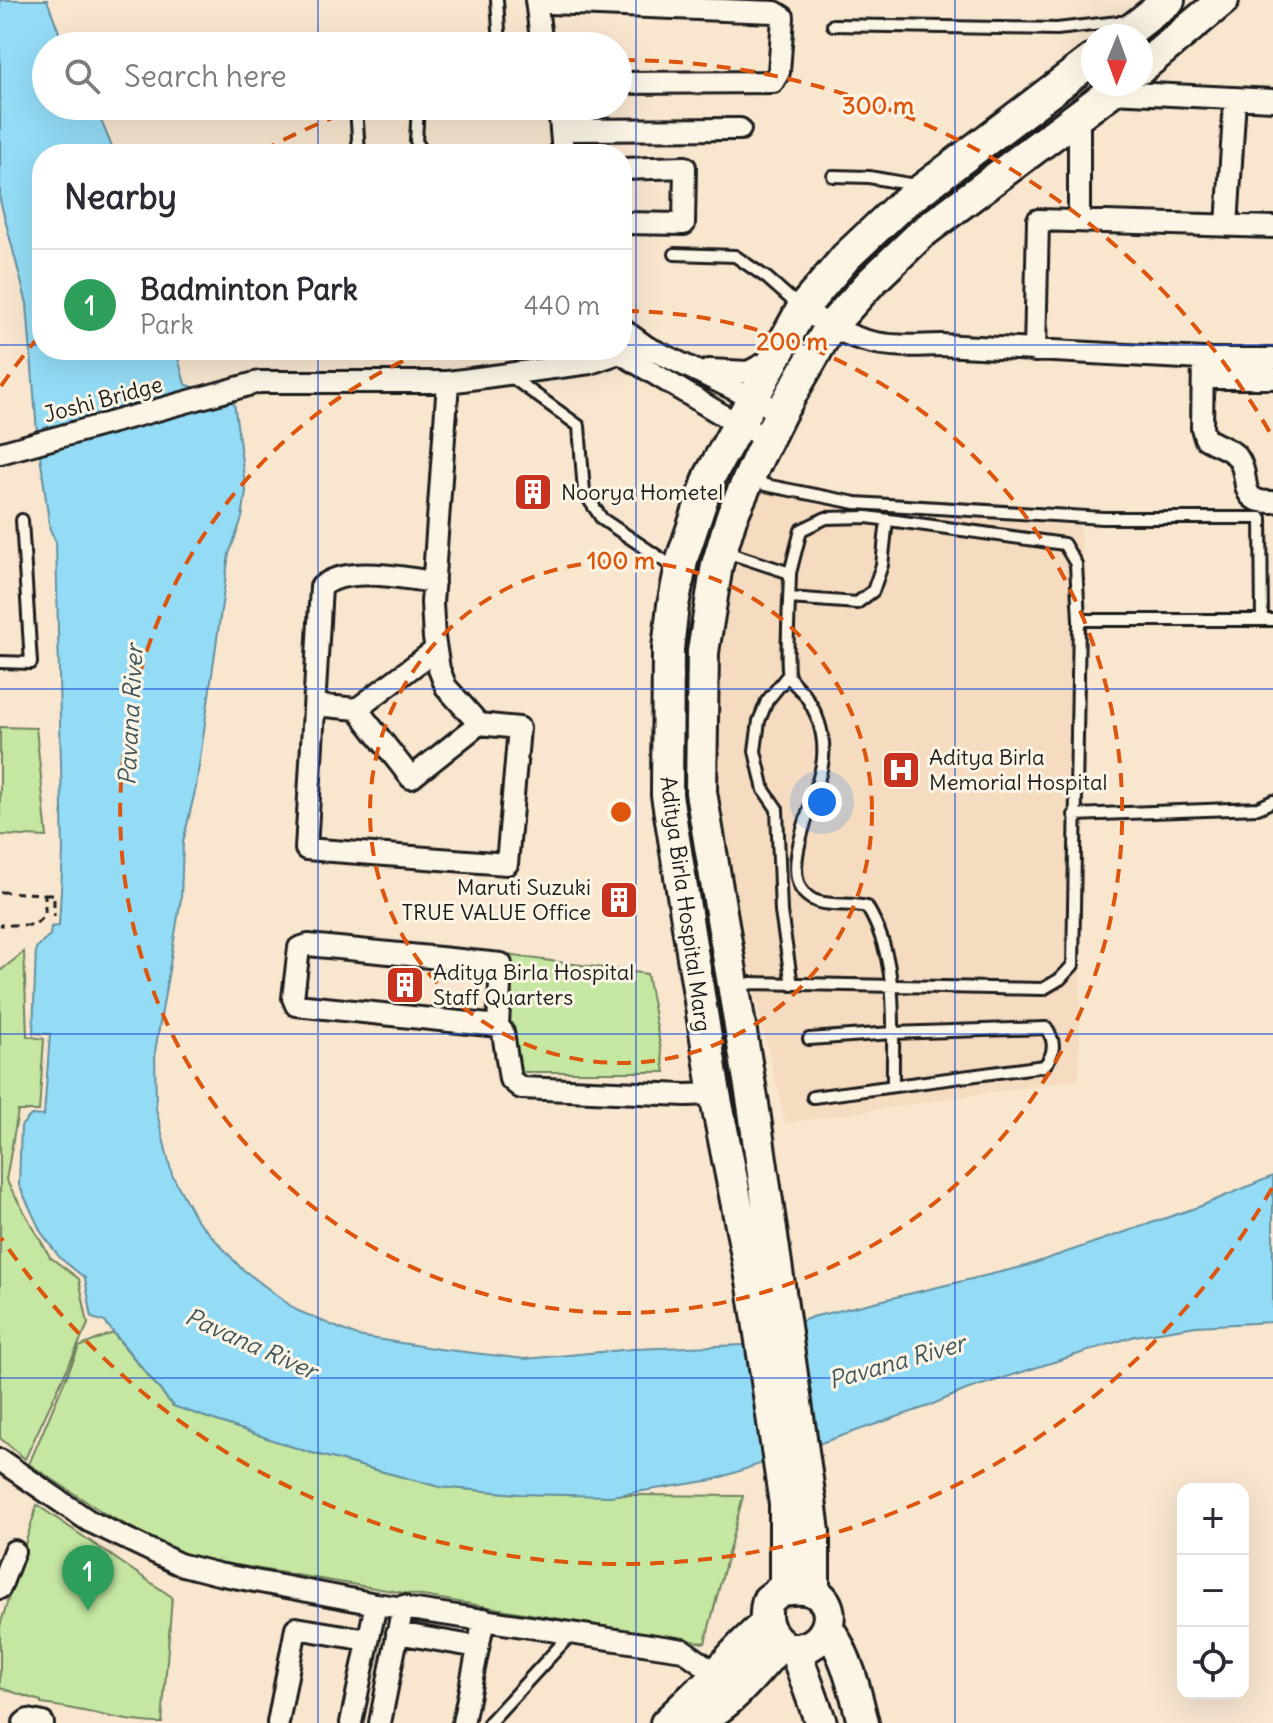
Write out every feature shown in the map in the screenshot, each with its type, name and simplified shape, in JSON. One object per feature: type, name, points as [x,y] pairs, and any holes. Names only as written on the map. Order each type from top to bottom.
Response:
[{"type":"main road","points":[[1139,24],[1169,0]]},
{"type":"main road","points":[[1153,58],[1223,0]]},
{"type":"main road","name":"Aditya Birla Hospital Marg","points":[[763,1270],[715,1094],[667,795],[668,649],[680,572],[698,506],[710,476],[802,309],[846,257],[900,206],[1081,87]]},
{"type":"main road","name":"Aditya Birla Hospital Marg","points":[[763,1270],[735,988],[701,792],[703,652],[721,550],[731,518],[775,425],[830,327],[922,233],[1079,115],[1090,96]]},
{"type":"main road","points":[[763,1270],[798,1502],[814,1532],[800,1591]]},
{"type":"main road","points":[[687,1723],[700,1720],[753,1634],[812,1646],[827,1627],[828,1612],[800,1591]]},
{"type":"main road","points":[[800,1591],[768,1600],[765,1615],[781,1639],[821,1723]]},
{"type":"main road","points":[[827,1627],[837,1640],[848,1668],[863,1723]]},
{"type":"main road","points":[[665,1723],[702,1686],[721,1684]]},
{"type":"main road","points":[[719,1723],[721,1684]]},
{"type":"street","points":[[546,32],[545,1],[775,12],[783,17],[779,72],[773,82],[632,83]]},
{"type":"street","points":[[1153,83],[1235,98],[1273,100]]},
{"type":"street","points":[[1227,226],[1235,98]]},
{"type":"street","points":[[1079,115],[1079,221]]},
{"type":"street","points":[[548,120],[550,144]]},
{"type":"street","points":[[560,120],[562,144]]},
{"type":"street","points":[[561,130],[740,129]]},
{"type":"street","points":[[632,169],[685,167],[684,224],[632,223]]},
{"type":"street","points":[[1035,351],[1038,220],[1273,227]]},
{"type":"street","points":[[802,309],[830,327],[873,345],[941,345],[1035,351],[1273,378]]},
{"type":"street","points":[[632,336],[752,397],[775,425]]},
{"type":"street","points":[[689,367],[730,373],[748,372],[773,359]]},
{"type":"street","points":[[1203,369],[1273,359]]},
{"type":"street","name":"Joshi Bridge","points":[[3,451],[259,382],[448,382],[597,360]]},
{"type":"street","points":[[630,360],[739,425],[775,425]]},
{"type":"street","points":[[1203,369],[1202,428],[1205,438],[1236,454],[1248,494],[1256,501],[1273,502]]},
{"type":"street","points":[[434,582],[383,575],[351,576],[332,579],[321,587],[306,849],[507,864],[519,728],[479,724],[446,687],[435,650],[434,582],[448,382]]},
{"type":"street","points":[[315,705],[357,709],[435,650]]},
{"type":"street","points":[[357,709],[411,778],[479,724]]},
{"type":"street","points":[[498,1026],[300,1007],[293,998],[299,948],[308,945],[501,964],[498,1026],[503,1032],[510,1079],[521,1088],[715,1094]]},
{"type":"street","points":[[0,1460],[89,1521],[179,1564],[376,1604],[683,1650],[721,1684]]},
{"type":"street","points":[[0,1588],[14,1551]]},
{"type":"street","points":[[351,1723],[376,1604]]},
{"type":"street","points":[[380,1723],[403,1606]]},
{"type":"street","points":[[463,1723],[484,1619]]},
{"type":"street","points":[[278,1723],[296,1628],[368,1640]]},
{"type":"street","points":[[397,1633],[478,1647]]},
{"type":"street","points":[[24,1723],[28,1720],[43,1723]]},
{"type":"lane","points":[[497,0],[499,32]]},
{"type":"lane","points":[[833,25],[1081,29]]},
{"type":"lane","points":[[357,120],[358,144]]},
{"type":"lane","points":[[417,120],[418,144]]},
{"type":"lane","points":[[833,176],[869,177],[925,187]]},
{"type":"lane","points":[[675,254],[735,256],[767,278],[802,309]]},
{"type":"lane","points":[[507,374],[579,426],[584,492],[602,519],[680,572]]},
{"type":"lane","points":[[751,475],[765,485],[856,503],[1103,518],[1261,518],[1268,620],[1079,620]]},
{"type":"lane","points":[[735,988],[751,983],[792,985],[1043,989],[1060,979],[1073,965],[1079,620],[1076,564],[1064,544],[867,517],[826,518],[801,530],[790,573],[788,675],[767,701],[759,721],[755,751],[764,790],[777,809],[781,912],[792,985]]},
{"type":"lane","points":[[0,662],[31,663],[22,520]]},
{"type":"lane","points":[[790,598],[857,603],[873,591],[882,565],[887,520]]},
{"type":"lane","points":[[1261,527],[1273,520]]},
{"type":"lane","points":[[721,550],[790,573]]},
{"type":"lane","points":[[788,675],[806,697],[821,724],[823,757],[817,788],[803,826],[796,874],[803,893],[821,904],[852,903],[867,907],[878,924],[894,986],[893,1085]]},
{"type":"lane","points":[[1074,815],[1258,808],[1273,801]]},
{"type":"lane","points":[[809,1039],[1046,1028],[1054,1048],[1044,1066],[813,1097]]},
{"type":"lane","points":[[489,1723],[573,1633]]},
{"type":"path","points":[[54,916],[55,886]]},
{"type":"path","points":[[0,892],[54,894]]},
{"type":"path","points":[[0,925],[34,925],[45,915],[45,894]]},
{"type":"shaded area","name":"Aditya Birla Memorial Hospital","points":[[763,492],[870,512],[1078,510],[1088,631],[1079,1079],[786,1123],[745,956],[719,817],[714,724],[722,591],[739,536]]},
{"type":"green space","points":[[0,727],[36,728],[47,837],[0,835]]},
{"type":"green space","points":[[24,952],[27,1036],[44,1039],[39,1111],[18,1111],[6,1180],[50,1257],[79,1279],[88,1324],[25,1459],[0,1438],[0,971]]},
{"type":"green space","points":[[499,954],[647,974],[665,1072],[503,1072]]},
{"type":"green space","points":[[113,1333],[173,1406],[305,1451],[440,1487],[520,1494],[743,1496],[705,1643],[188,1557],[107,1515],[29,1464],[79,1347]]},
{"type":"green space","points":[[37,1505],[172,1597],[162,1723],[132,1721],[41,1704],[41,1701],[0,1688],[0,1626]]},
{"type":"water","name":"Pavana River","points":[[0,0],[47,0],[59,32],[32,32],[32,120],[101,120],[111,144],[32,144],[32,360],[179,360],[185,384],[234,402],[246,492],[242,518],[229,554],[196,787],[183,842],[181,899],[155,1052],[156,1109],[172,1175],[196,1219],[241,1268],[296,1310],[357,1336],[439,1349],[525,1359],[633,1349],[743,1345],[812,1317],[1026,1266],[1201,1206],[1273,1176],[1273,1322],[1196,1326],[1135,1336],[966,1390],[926,1407],[713,1480],[611,1496],[520,1494],[440,1487],[305,1451],[173,1406],[105,1322],[92,1318],[85,1278],[60,1258],[41,1232],[19,1185],[21,1126],[31,1115],[44,1116],[50,1034],[33,1033],[36,948],[50,935],[51,927],[59,926],[63,853],[56,542],[50,530],[37,432],[27,304],[0,200]]},
{"type":"place","name":"Noorya Hometel","points":[[533,492]]},
{"type":"place","name":"Aditya Birla Memorial Hospital","points":[[901,770]]},
{"type":"place","name":"Maruti Suzuki TRUE VALUE Office","points":[[619,900]]},
{"type":"place","name":"Aditya Birla Hospital Staff Quarters","points":[[405,985]]},
{"type":"place","name":"Badminton Park","points":[[88,1611]]}]
